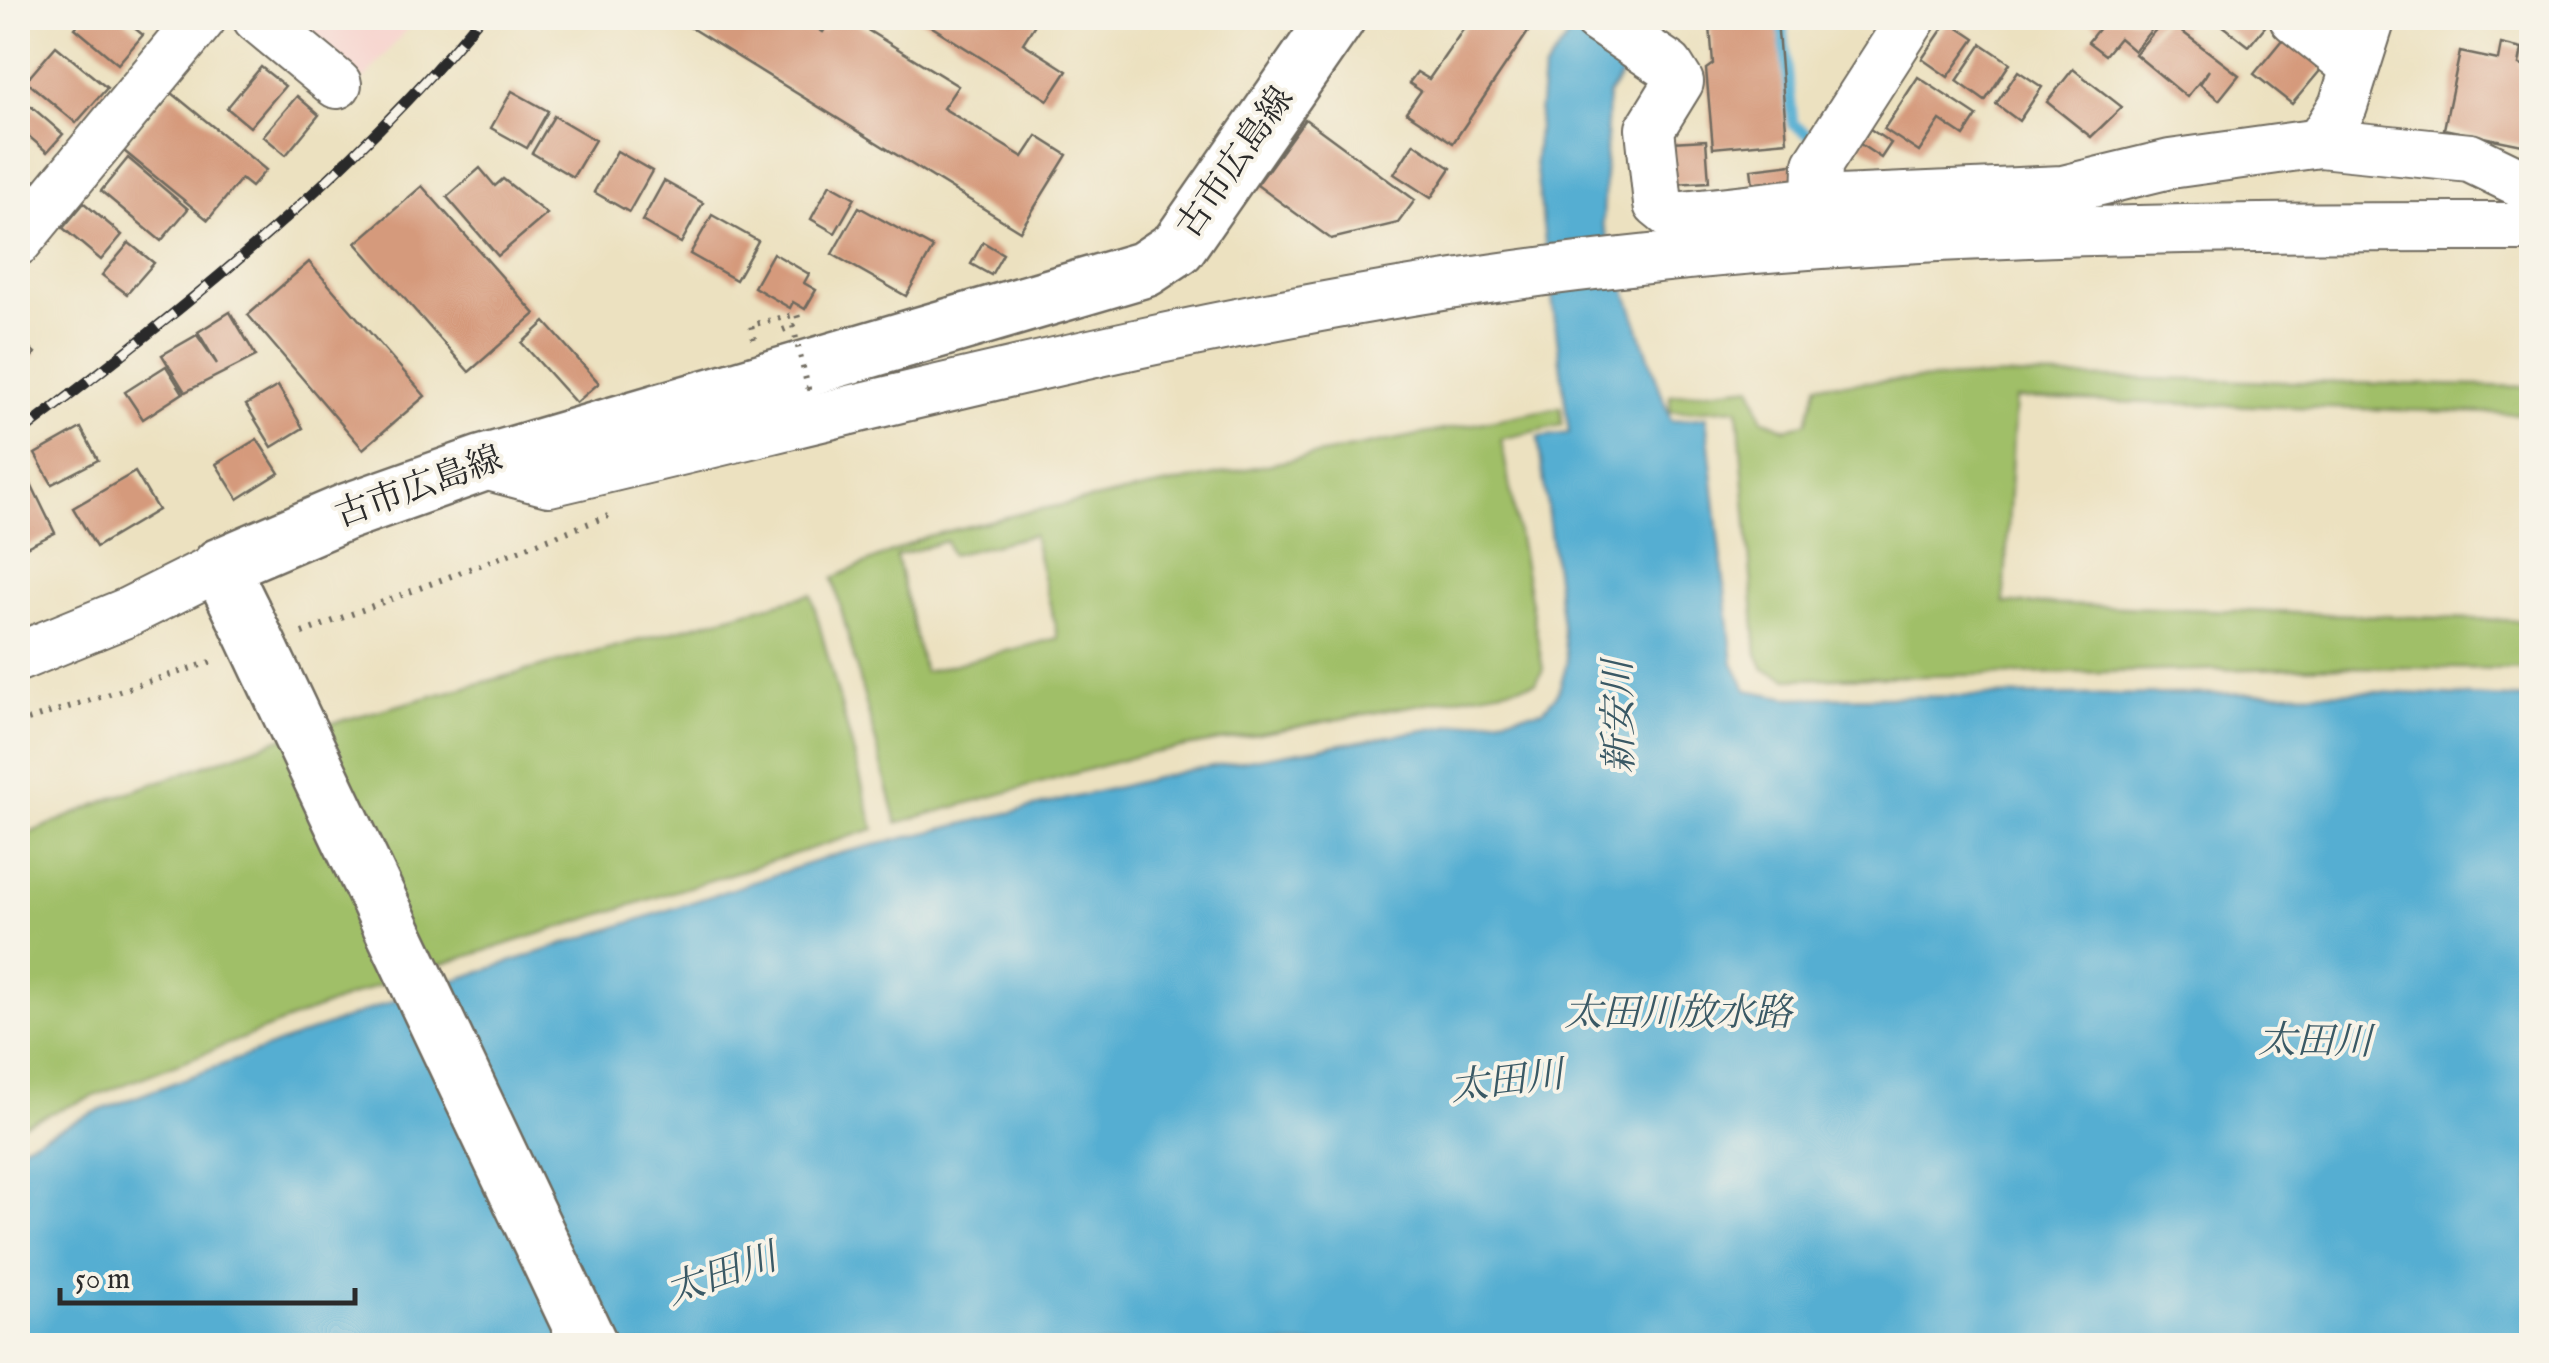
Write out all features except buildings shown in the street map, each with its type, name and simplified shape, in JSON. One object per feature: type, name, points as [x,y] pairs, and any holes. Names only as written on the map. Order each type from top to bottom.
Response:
[{"type":"main road","name":"古市広島線","points":[[244,618],[346,512],[481,464],[1145,268],[1178,248],[1337,18]]},
{"type":"main road","points":[[244,618],[590,1346]]},
{"type":"street","points":[[18,241],[202,18]]},
{"type":"street","points":[[257,18],[337,84]]},
{"type":"street","points":[[1597,18],[1669,66],[1679,82],[1650,129],[1658,204],[1674,217],[1816,201],[2063,190],[2170,164],[2320,143],[2470,158],[2532,188]]},
{"type":"street","points":[[1816,201],[1818,164],[1912,18]]},
{"type":"street","points":[[2294,18],[2354,66]]},
{"type":"street","points":[[2320,143],[2342,106],[2370,18]]},
{"type":"street","points":[[481,464],[549,482],[1158,340],[1552,272],[1823,241],[2305,226],[2532,227]]},
{"type":"street","points":[[18,622],[107,588],[244,618]]},
{"type":"street","points":[[18,657],[128,612],[244,618]]},
{"type":"path","points":[[783,330],[793,326],[808,388],[802,390]]},
{"type":"path","points":[[18,724],[244,618],[612,514]]},
{"type":"shaded area","points":[[287,18],[416,18],[364,80]]},
{"type":"green space","points":[[2012,376],[2531,387],[2531,414],[2015,399],[2004,603],[2531,621],[2531,669],[2340,667],[1788,679],[1764,669],[1757,654],[1738,408],[1670,412],[1670,395],[1752,386],[1762,418],[1786,429],[1807,422],[1818,384]]},
{"type":"green space","points":[[1561,407],[1562,425],[1501,439],[1543,669],[1536,683],[1137,756],[897,823],[833,578],[928,536],[1027,512]],"holes":[[[1033,535],[1058,638],[924,672],[896,556],[946,541],[951,555]]]},
{"type":"green space","points":[[811,594],[874,829],[424,970],[310,729]]},
{"type":"green space","points":[[287,736],[402,976],[18,1126],[18,838],[110,799]]},
{"type":"water","name":"太田川放水路","points":[[1582,18],[1659,18],[1608,95],[1603,224],[1671,421],[1706,417],[1733,663],[1747,690],[1789,698],[2379,692],[2531,699],[2531,1345],[18,1345],[18,1147],[93,1113],[401,998],[841,853],[1189,770],[1543,710],[1558,693],[1567,663],[1538,437],[1569,433],[1535,161],[1543,72]]},
{"type":"waterway","points":[[1782,18],[1793,124],[1820,142]]},
{"type":"railway","points":[[18,435],[261,240],[375,133],[480,18]]},
{"type":"water label","name":"新安川","points":[[1621,717]]},
{"type":"water label","name":"太田川","points":[[2315,1043]]},
{"type":"water label","name":"太田川","points":[[1507,1083]]},
{"type":"water label","name":"太田川","points":[[722,1276]]}]
